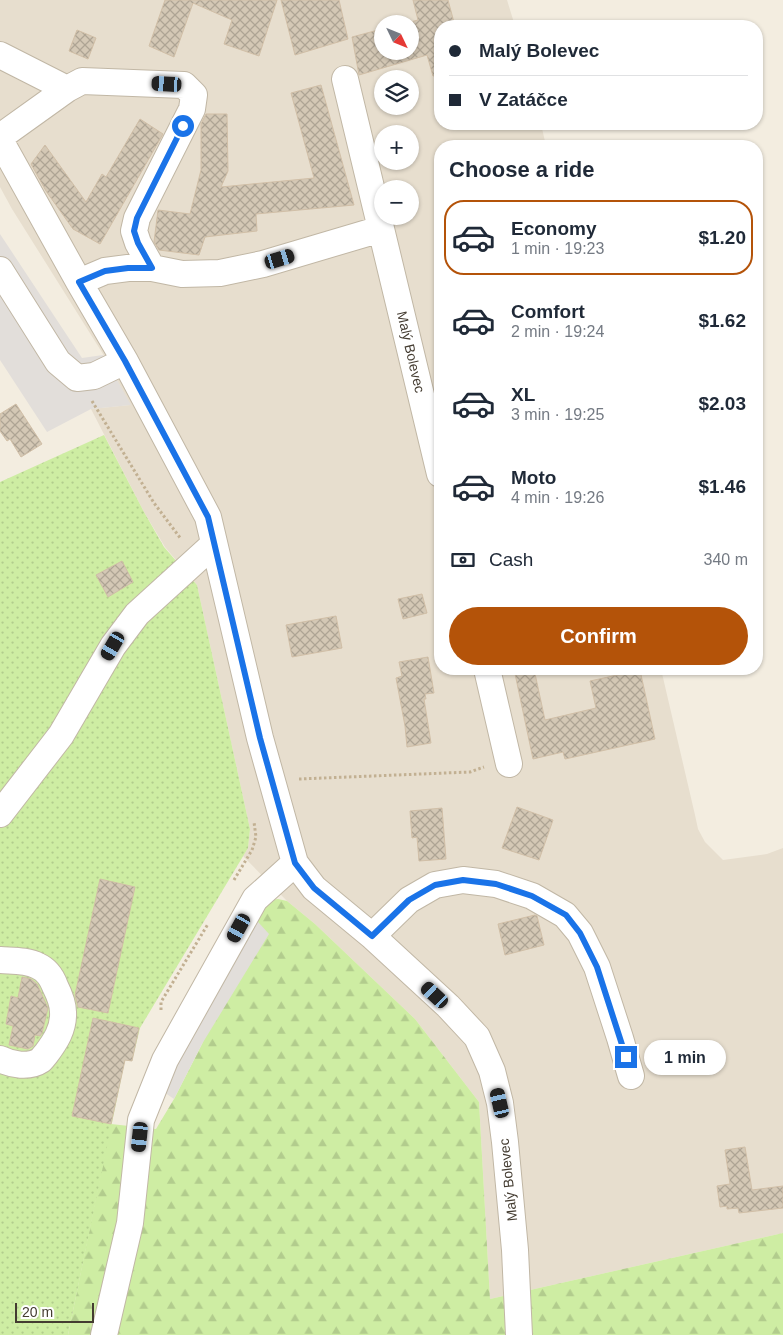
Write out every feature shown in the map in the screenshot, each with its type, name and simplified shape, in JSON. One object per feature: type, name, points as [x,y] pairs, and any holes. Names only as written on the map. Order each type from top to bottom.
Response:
[{"type":"street","points":[[0,55],[67,89]]},
{"type":"street","name":"Malý Bolevec","points":[[345,79],[434,449]]},
{"type":"street","name":"Malý Bolevec","points":[[152,268],[138,243],[134,231],[137,218],[192,109],[194,95],[184,85],[82,81],[67,89],[0,139],[125,361],[208,517],[272,780],[295,863],[314,888],[372,936],[448,1006],[477,1036],[492,1071],[500,1103],[515,1250],[519,1335]]},
{"type":"street","points":[[79,282],[105,271],[128,268],[152,268],[182,274],[220,273],[263,264],[381,229]]},
{"type":"street","points":[[0,270],[58,362],[78,378],[94,376],[125,361]]},
{"type":"street","points":[[0,814],[61,735],[113,646],[137,614],[214,544]]},
{"type":"street","points":[[488,675],[509,761]]},
{"type":"street","points":[[104,1335],[130,1224],[142,1120],[165,1060],[255,899],[295,863]]},
{"type":"street","points":[[372,936],[409,900],[435,885],[463,880],[472,881],[496,884],[532,896],[566,915],[580,933],[597,967],[631,1076]]},
{"type":"street","points":[[0,960],[38,965],[52,980],[60,996],[64,1012],[62,1026],[55,1042],[41,1060],[27,1065],[9,1064],[0,1059]]},
{"type":"path","points":[[272,780],[470,772],[509,761]]},
{"type":"shaded area","points":[[0,0],[507,0],[513,20],[434,20],[434,130],[542,130],[545,140],[434,140],[434,675],[662,675],[698,829],[705,842],[723,860],[767,854],[783,848],[783,1233],[490,1299],[479,1102],[415,1019],[315,924],[287,901],[243,856],[248,848],[250,829],[197,585],[165,547],[144,512],[91,409],[130,405],[103,354],[0,187]]},
{"type":"shaded area","points":[[0,234],[82,358],[103,355],[131,405],[91,409],[47,432],[0,360]]},
{"type":"shaded area","points":[[248,911],[269,934],[202,1044],[174,1099],[155,1086]]},
{"type":"green space","points":[[104,435],[164,547],[197,585],[250,829],[248,848],[140,1028],[132,1061],[125,1060],[68,1335],[0,1335],[0,482]]},
{"type":"green space","points":[[278,899],[287,901],[315,924],[415,1019],[479,1102],[490,1299],[783,1233],[783,1335],[68,1335],[111,1124],[156,1129],[174,1099],[202,1044],[255,919],[266,901]]},
{"type":"building","points":[[165,0],[277,0],[259,56],[224,44],[232,20],[193,3],[174,57],[149,46]]},
{"type":"building","points":[[281,0],[339,0],[348,39],[295,55]]},
{"type":"building","points":[[413,0],[448,0],[453,20],[434,20],[434,76],[427,55],[419,57],[419,15],[417,15]]},
{"type":"building","points":[[77,30],[96,38],[88,59],[69,51]]},
{"type":"building","points":[[374,31],[374,60],[410,60],[359,75],[352,37]]},
{"type":"building","points":[[321,85],[354,205],[256,214],[257,231],[205,237],[199,255],[159,250],[154,242],[158,210],[190,214],[201,170],[201,124],[206,114],[227,114],[228,171],[221,187],[314,178],[291,93]]},
{"type":"building","points":[[140,119],[163,134],[100,244],[73,229],[46,191],[31,164],[45,145],[86,202],[102,174],[106,177]]},
{"type":"building","points":[[16,404],[42,444],[21,457],[10,439],[7,441],[0,431],[0,414]]},
{"type":"building","points":[[122,561],[133,582],[108,597],[96,575]]},
{"type":"building","points":[[422,594],[427,613],[403,619],[398,599]]},
{"type":"building","points":[[336,616],[342,648],[292,657],[286,625]]},
{"type":"building","points":[[428,657],[434,693],[425,694],[426,699],[424,699],[431,743],[407,747],[396,678],[402,676],[399,662]]},
{"type":"building","points":[[515,675],[535,675],[545,720],[596,708],[590,681],[617,675],[641,675],[655,739],[565,759],[563,752],[533,759]]},
{"type":"building","points":[[517,807],[553,820],[539,860],[502,848]]},
{"type":"building","points":[[442,808],[446,859],[419,861],[417,837],[412,838],[410,811]]},
{"type":"building","points":[[100,879],[135,887],[108,1013],[78,1007],[75,995]]},
{"type":"building","points":[[537,916],[544,945],[505,955],[498,924]]},
{"type":"building","points":[[22,977],[31,979],[37,984],[48,1008],[42,1033],[40,1036],[35,1035],[33,1046],[28,1049],[9,1045],[13,1026],[6,1024],[11,996],[18,998]]},
{"type":"building","points":[[93,1018],[139,1028],[132,1061],[125,1060],[111,1124],[72,1116]]},
{"type":"building","points":[[745,1147],[752,1190],[783,1186],[783,1208],[739,1213],[738,1208],[727,1209],[727,1206],[720,1207],[717,1186],[730,1184],[725,1150]]},
{"type":"route","points":[[183,126],[137,218],[134,231],[138,243],[152,268],[128,268],[105,271],[79,282],[125,361],[208,517],[260,738],[295,863],[314,888],[372,936],[409,900],[435,885],[463,880],[496,884],[532,896],[566,915],[580,933],[597,967],[626,1057]]}]
